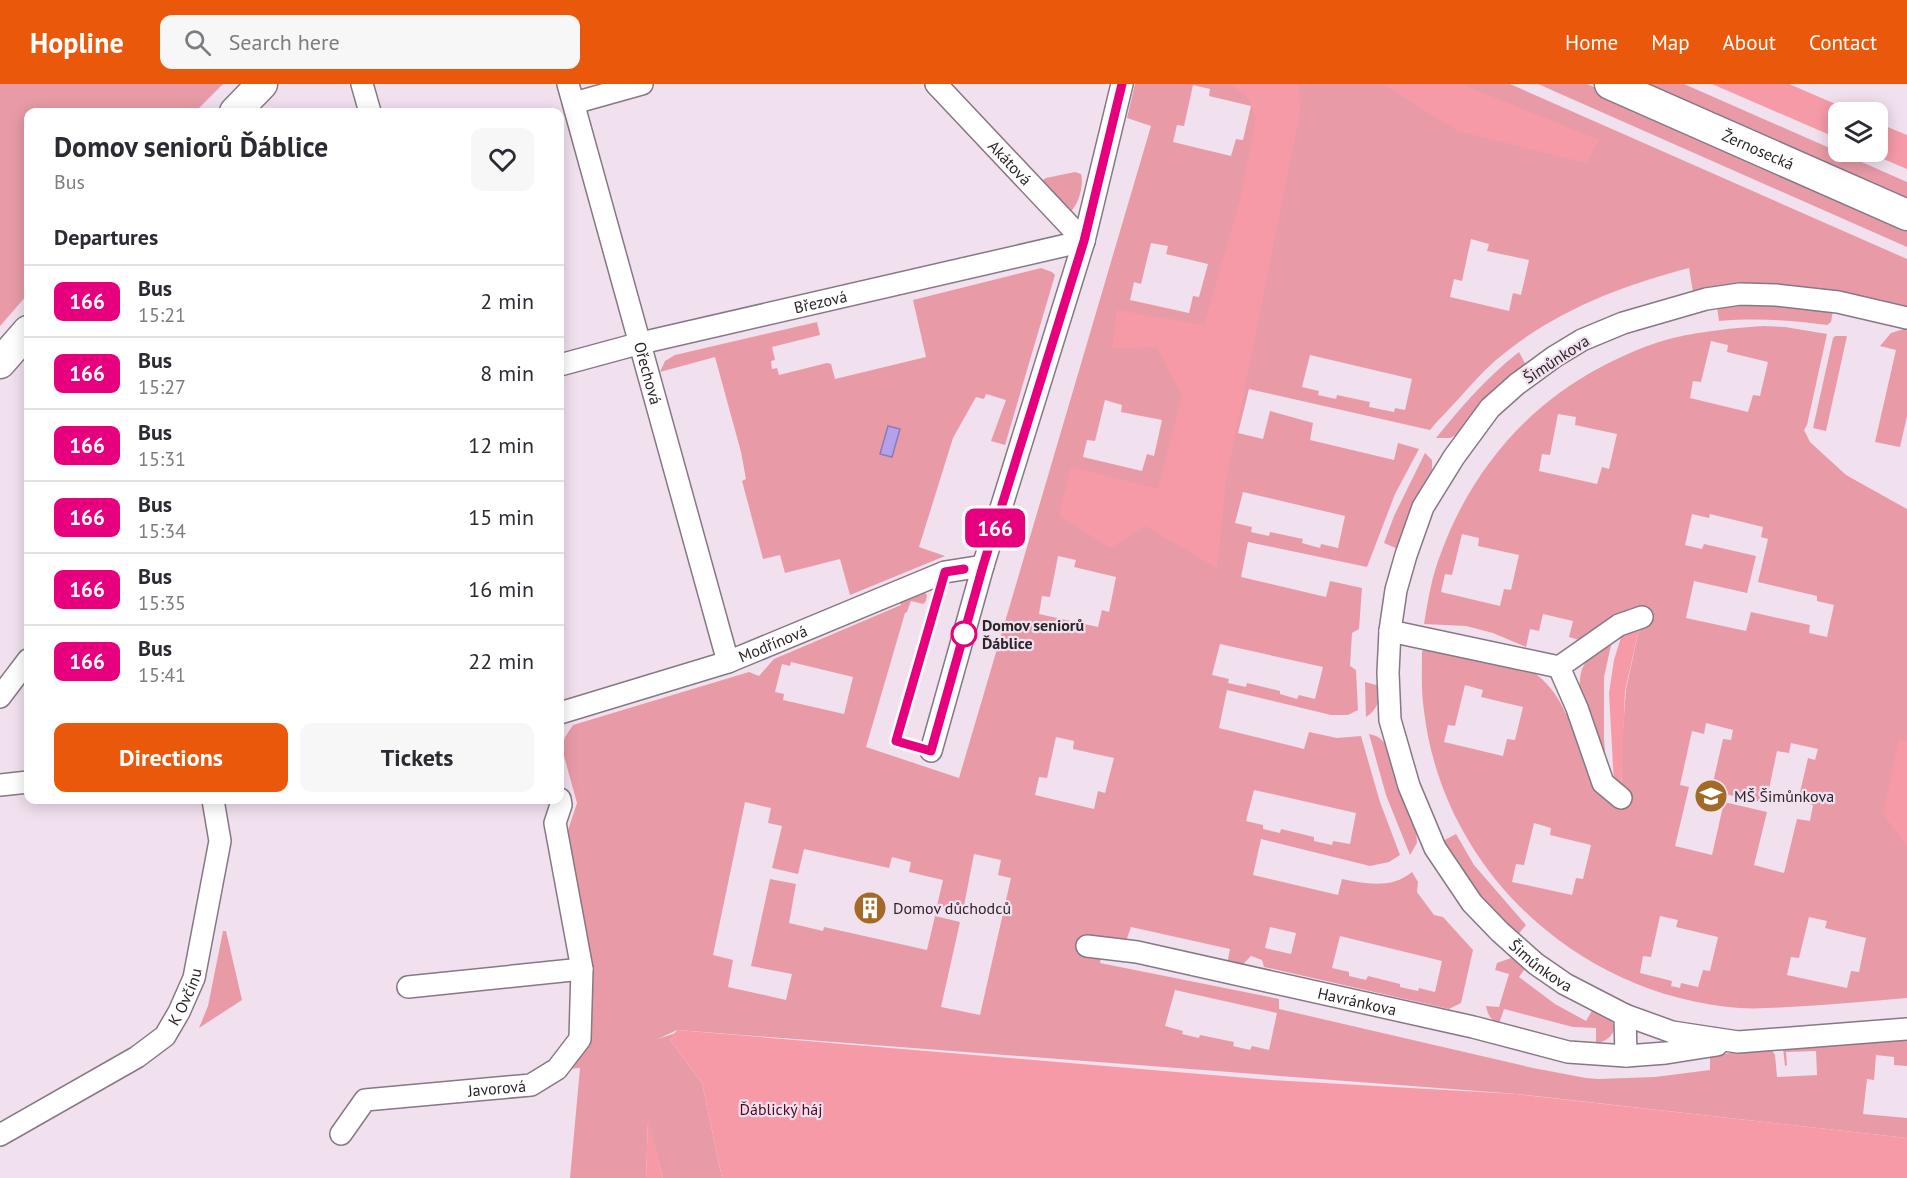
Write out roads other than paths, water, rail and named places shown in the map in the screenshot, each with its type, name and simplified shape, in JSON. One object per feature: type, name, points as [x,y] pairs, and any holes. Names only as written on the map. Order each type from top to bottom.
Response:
[{"type":"street","points":[[239,108],[262,84]]},
{"type":"street","points":[[362,84],[369,108]]},
{"type":"street","points":[[571,93],[642,84]]},
{"type":"street","name":"Akátová","points":[[936,84],[1084,241]]},
{"type":"street","points":[[931,751],[983,566],[1084,241],[1122,84]]},
{"type":"street","name":"Žernosecká","points":[[1610,84],[1907,215]]},
{"type":"street","name":"Ořechová","points":[[571,93],[728,662]]},
{"type":"street","name":"Březová","points":[[564,364],[641,343],[1084,241]]},
{"type":"street","name":"Šimůnkova","points":[[1907,318],[1838,302],[1776,295],[1740,294],[1706,300],[1623,323],[1582,340],[1563,351],[1517,384],[1491,408],[1454,457],[1424,507],[1396,590],[1389,631],[1388,673],[1390,720],[1409,786],[1435,848],[1472,903],[1507,939],[1536,964],[1565,984],[1625,1015],[1672,1032],[1738,1042],[1907,1029]]},
{"type":"street","points":[[0,363],[24,336]]},
{"type":"street","name":"Modřínová","points":[[564,712],[728,662],[945,572],[983,566]]},
{"type":"street","points":[[1389,631],[1559,667],[1618,625],[1642,617]]},
{"type":"street","points":[[0,697],[24,665]]},
{"type":"street","points":[[1559,667],[1604,783],[1621,798]]},
{"type":"street","points":[[0,785],[24,782]]},
{"type":"street","name":"K Ovčínu","points":[[0,1135],[137,1057],[165,1036],[194,978],[220,841],[214,804]]},
{"type":"street","name":"Javorová","points":[[341,1134],[365,1100],[531,1085],[557,1068],[580,1039],[582,969],[555,823],[561,804]]},
{"type":"street","name":"Havránkova","points":[[1088,946],[1137,952],[1473,1027],[1568,1052],[1626,1056],[1666,1053],[1738,1042]]},
{"type":"street","points":[[408,987],[582,969]]},
{"type":"street","points":[[1625,1015],[1626,1056]]},
{"type":"place","name":"Domov seniorů Ďáblice","points":[[964,634]]},
{"type":"place","name":"MŠ Šimůnkova","points":[[1711,796]]},
{"type":"place","name":"Domov důchodců","points":[[870,908]]},
{"type":"park label","name":"Ďáblický háj","points":[[781,1109]]}]
